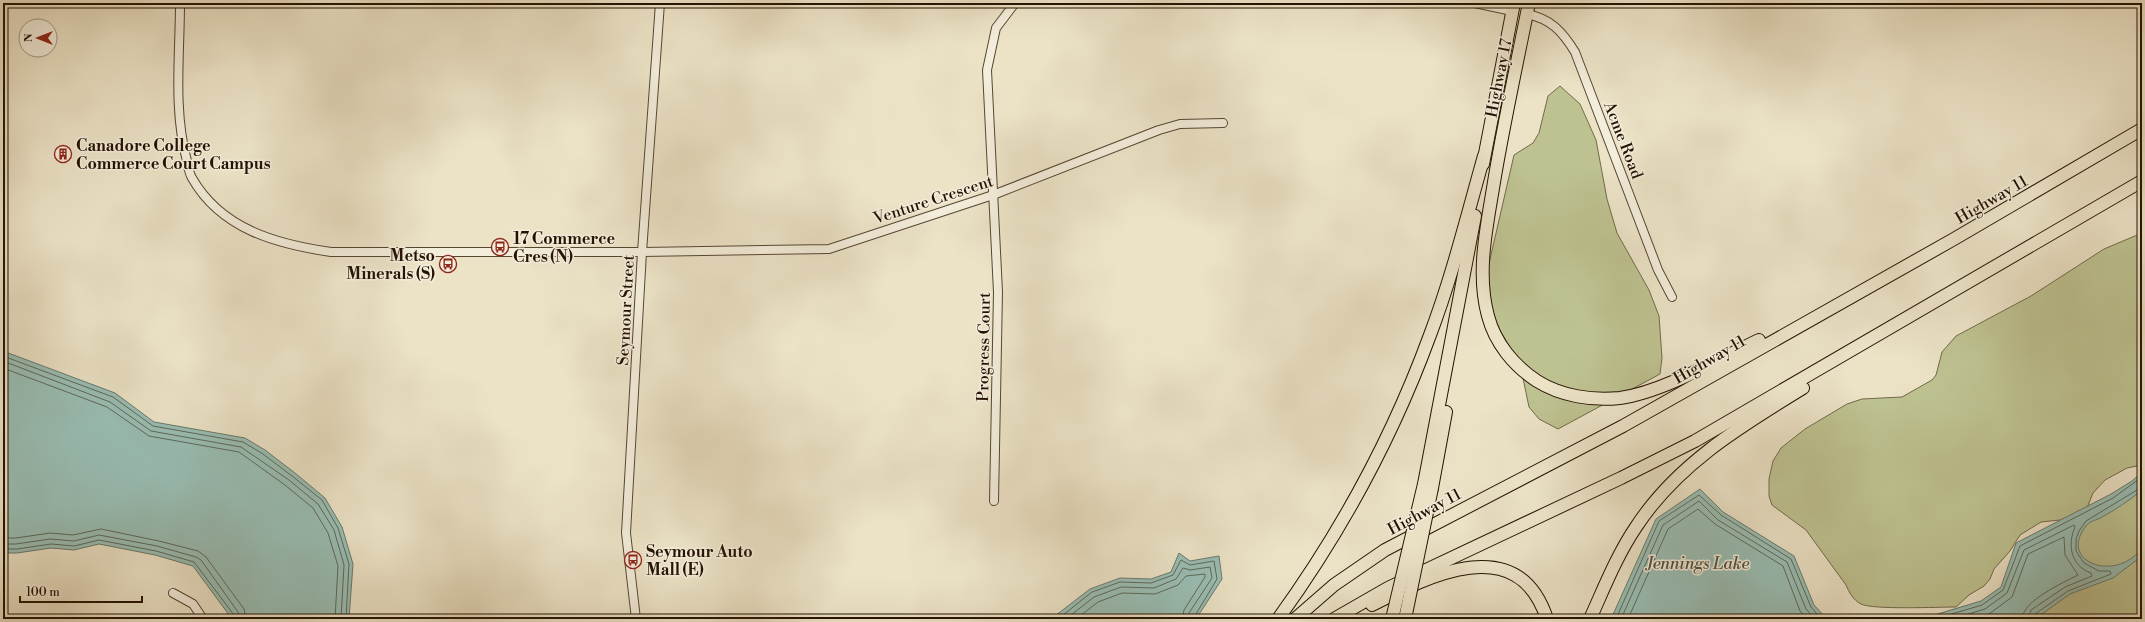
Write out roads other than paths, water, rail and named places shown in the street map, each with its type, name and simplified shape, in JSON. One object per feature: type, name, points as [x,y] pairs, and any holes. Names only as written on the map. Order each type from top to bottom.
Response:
[{"type":"highway","points":[[1513,7],[1528,9]]},
{"type":"highway","name":"Highway 17","points":[[1484,156],[1513,7]]},
{"type":"highway","name":"Highway 17","points":[[1498,160],[1528,9]]},
{"type":"highway","name":"Highway 11","points":[[1295,619],[1334,585],[1385,550],[1623,426],[1884,279],[2142,129]]},
{"type":"highway","points":[[1405,619],[1484,156]]},
{"type":"highway","points":[[1278,619],[1296,594],[1345,515],[1377,458],[1399,410],[1430,335],[1449,281],[1484,156]]},
{"type":"highway","points":[[1498,160],[1483,257],[1484,294],[1488,317],[1498,340],[1512,361],[1531,377],[1562,393],[1587,398],[1608,399],[1654,389],[1884,279]]},
{"type":"highway","points":[[1392,619],[1428,486],[1483,218],[1498,160]]},
{"type":"highway","points":[[1334,619],[1388,588],[1621,478],[1695,441],[2142,181]]},
{"type":"highway","points":[[1590,619],[1615,565],[1636,526],[1652,505],[1690,464],[1730,434],[1836,368],[1911,316]]},
{"type":"highway","points":[[1345,619],[1424,580],[1460,568],[1483,566],[1495,568],[1516,576],[1538,600],[1547,619]]},
{"type":"street","name":"Venture Crescent","points":[[180,3],[180,116],[183,146],[191,177],[210,203],[236,224],[266,238],[298,247],[331,252],[642,252],[829,249],[993,195],[1159,130],[1180,124],[1223,123]]},
{"type":"street","name":"Seymour Street","points":[[636,619],[626,533],[642,252],[660,3]]},
{"type":"street","name":"Progress Court","points":[[994,501],[998,292],[987,70],[996,28],[1015,3]]},
{"type":"street","points":[[1475,3],[1513,7]]},
{"type":"street","name":"Acme Road","points":[[1528,9],[1555,25],[1566,36],[1575,52],[1658,270],[1672,297]]},
{"type":"street","points":[[173,593],[193,604],[203,619]]},
{"type":"water","points":[[3,351],[115,393],[154,422],[245,438],[265,450],[295,473],[325,498],[342,527],[353,564],[349,619],[232,619],[193,566],[155,555],[99,544],[74,550],[51,548],[17,553],[3,553]]},
{"type":"water","points":[[2142,472],[2142,490],[2117,508],[2088,524],[2079,539],[2079,550],[2084,558],[2094,564],[2106,566],[2119,565],[2131,559],[2142,548],[2142,556],[2113,578],[2070,594],[2035,619],[1921,619],[1981,601],[2001,587],[2016,543],[2111,494],[2132,481]]},
{"type":"water","name":"Jennings Lake","points":[[1700,489],[1723,512],[1794,556],[1814,605],[1827,619],[1611,619],[1656,519]]},
{"type":"water","points":[[1179,553],[1190,561],[1219,556],[1222,579],[1196,619],[1051,619],[1090,589],[1120,578],[1151,579],[1171,572]]},
{"type":"place","name":"Canadore College Commerce Court Campus","points":[[63,154]]},
{"type":"place","name":"17 Commerce Cres (N)","points":[[500,247]]},
{"type":"place","name":"Metso Minerals (S)","points":[[448,264]]},
{"type":"place","name":"Seymour Auto Mall (E)","points":[[633,560]]}]
